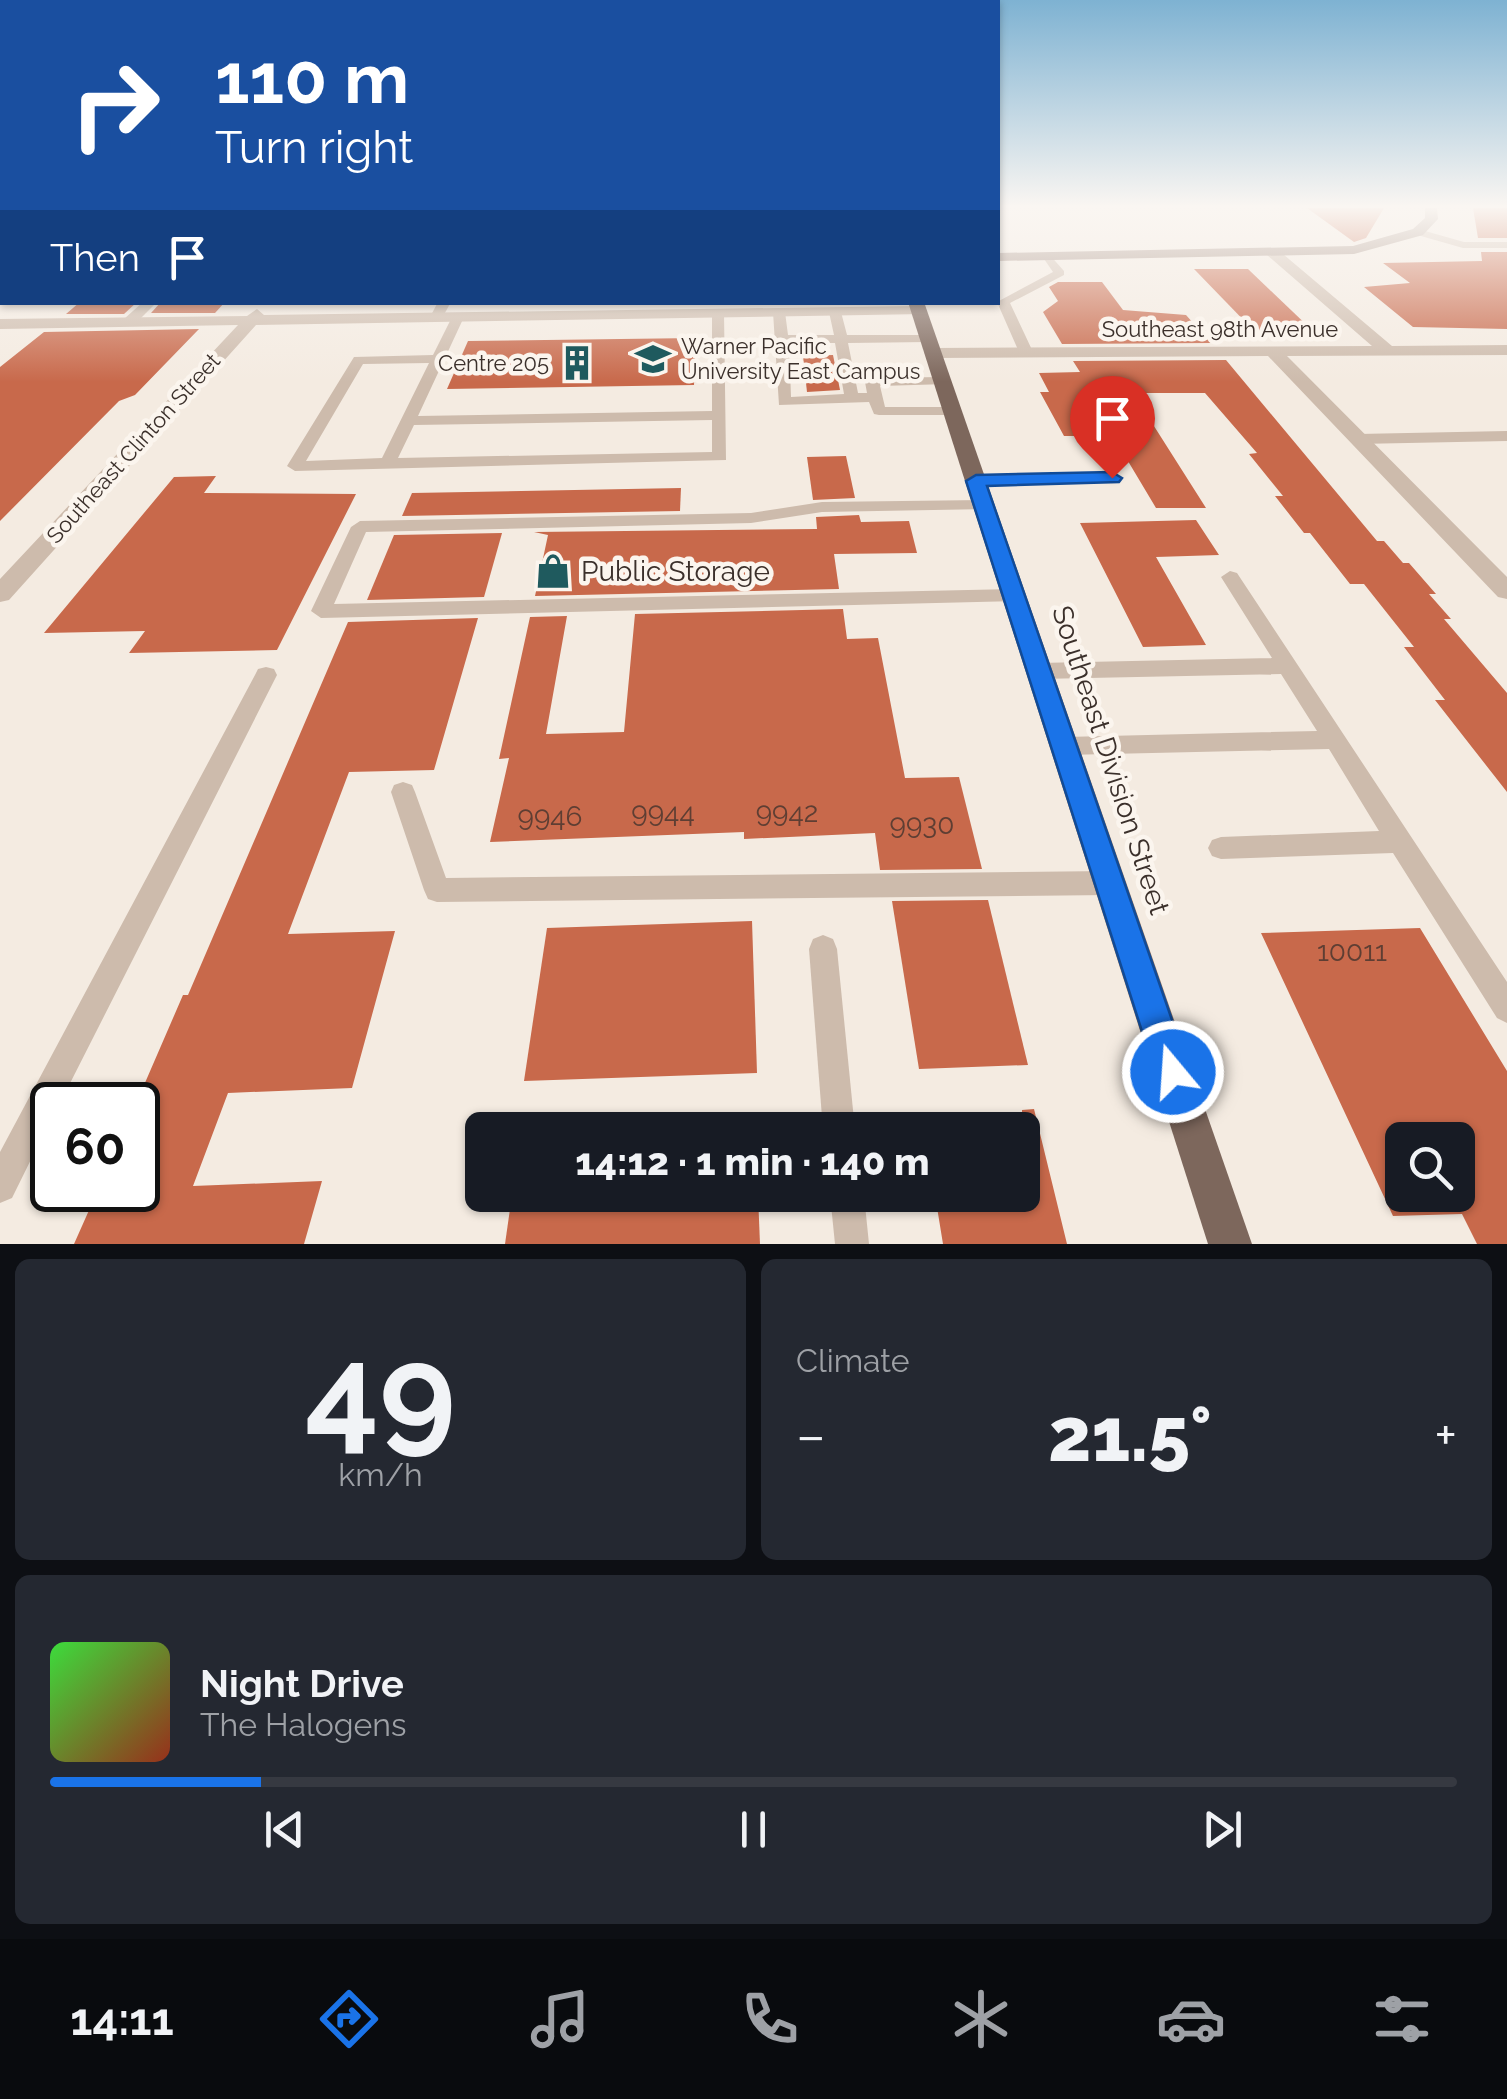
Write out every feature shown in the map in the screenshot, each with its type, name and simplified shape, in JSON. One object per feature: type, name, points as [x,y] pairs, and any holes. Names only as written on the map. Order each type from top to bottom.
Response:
[{"type":"main road","name":"Southeast Division Street","points":[[917,306],[1230,1244]]},
{"type":"street","points":[[1288,266],[1389,352]]},
{"type":"street","name":"Southeast Clinton Street","points":[[0,594],[264,305]]},
{"type":"street","points":[[0,324],[250,320],[440,310],[458,317],[517,309],[718,314],[917,306]]},
{"type":"street","name":"Southeast 98th Avenue","points":[[930,346],[1026,352],[1251,350],[1275,354],[1507,350]]},
{"type":"street","points":[[1275,354],[1507,590]]},
{"type":"lane","points":[[1026,352],[1003,302],[1060,274],[1055,266]]},
{"type":"lane","points":[[129,322],[148,305]]},
{"type":"lane","points":[[779,312],[784,402],[876,398]]},
{"type":"lane","points":[[836,312],[852,398]]},
{"type":"lane","points":[[438,359],[359,360],[295,466],[720,457],[718,314]]},
{"type":"lane","points":[[388,464],[458,317]]},
{"type":"lane","points":[[782,340],[840,339],[930,346]]},
{"type":"lane","points":[[942,381],[872,382],[879,411],[952,410]]},
{"type":"lane","points":[[408,421],[720,414]]},
{"type":"lane","points":[[1358,439],[1507,436]]},
{"type":"lane","points":[[1014,596],[321,611],[360,526],[751,518],[822,507],[1112,478]]},
{"type":"lane","points":[[1230,577],[1507,1008]]},
{"type":"lane","points":[[1039,671],[1288,666]]},
{"type":"lane","points":[[0,1186],[266,675]]},
{"type":"lane","points":[[1064,746],[1335,740]]},
{"type":"lane","points":[[403,792],[437,890],[1110,883]]},
{"type":"lane","points":[[1221,848],[1400,841]]},
{"type":"lane","points":[[823,949],[837,1112]]},
{"type":"lane","points":[[848,1212],[852,1244]]},
{"type":"building","points":[[1387,266],[1507,266],[1507,329],[1413,327],[1364,287],[1410,283]]},
{"type":"building","points":[[1194,269],[1248,269],[1314,332],[1256,333]]},
{"type":"building","points":[[1058,282],[1102,282],[1123,310],[1186,315],[1211,343],[1062,344],[1043,312],[1058,301],[1049,287]]},
{"type":"building","points":[[76,305],[134,305],[124,314],[66,314]]},
{"type":"building","points":[[158,305],[222,305],[215,313],[151,313]]},
{"type":"building","points":[[199,329],[135,395],[119,401],[0,521],[0,367],[44,332]]},
{"type":"building","name":"Centre 205","points":[[696,338],[694,385],[447,389],[468,341]]},
{"type":"building","points":[[833,355],[840,390],[807,392],[803,356]]},
{"type":"building","points":[[1226,360],[1377,541],[1384,541],[1403,563],[1409,563],[1436,594],[1429,594],[1451,619],[1444,619],[1507,693],[1507,792],[1435,700],[1445,700],[1404,647],[1414,647],[1364,584],[1350,584],[1310,533],[1304,533],[1275,496],[1283,496],[1249,454],[1257,453],[1205,393],[1133,393],[1206,508],[1156,508],[1113,436],[1064,436],[1040,392],[1049,392],[1039,373],[1080,372],[1073,361]]},
{"type":"building","points":[[846,456],[855,498],[813,500],[807,457]]},
{"type":"building","points":[[216,476],[204,493],[356,494],[277,650],[129,653],[145,631],[44,633],[174,477]]},
{"type":"building","points":[[681,488],[680,511],[402,516],[412,493]]},
{"type":"building","points":[[859,515],[861,522],[909,521],[917,553],[834,554],[839,589],[535,596],[548,535],[534,532],[817,529],[816,517]]},
{"type":"building","points":[[1196,520],[1219,555],[1156,557],[1206,645],[1143,647],[1080,523]]},
{"type":"building","points":[[502,533],[484,597],[367,600],[394,535]]},
{"type":"building","points":[[843,609],[847,639],[878,638],[905,778],[959,777],[982,869],[880,870],[875,833],[744,839],[744,832],[490,842],[509,758],[499,759],[530,617],[567,616],[546,734],[624,732],[635,614]]},
{"type":"building","points":[[478,618],[434,770],[349,772],[288,934],[395,931],[352,1088],[228,1093],[193,1186],[322,1181],[304,1244],[74,1244],[88,1212],[160,1212],[160,1082],[145,1082],[183,995],[188,995],[348,622]]},
{"type":"building","points":[[988,900],[1028,1065],[919,1069],[892,901]]},
{"type":"building","points":[[752,921],[757,1073],[524,1081],[547,928]]},
{"type":"building","points":[[1420,928],[1507,1071],[1507,1244],[1477,1244],[1462,1214],[1393,1216],[1391,1212],[1475,1212],[1475,1122],[1385,1122],[1385,1199],[1261,933]]},
{"type":"building","points":[[1040,1134],[1067,1244],[943,1244],[938,1212],[1040,1212]]},
{"type":"building","points":[[510,1212],[759,1212],[760,1244],[505,1244]]},
{"type":"place","name":"Warner Pacific University East Campus","points":[[653,359]]},
{"type":"place","name":"Centre 205","points":[[577,363]]},
{"type":"place","name":"Public Storage","points":[[553,571]]},
{"type":"route","points":[[1112,478],[976,481],[1173,1072]]}]
